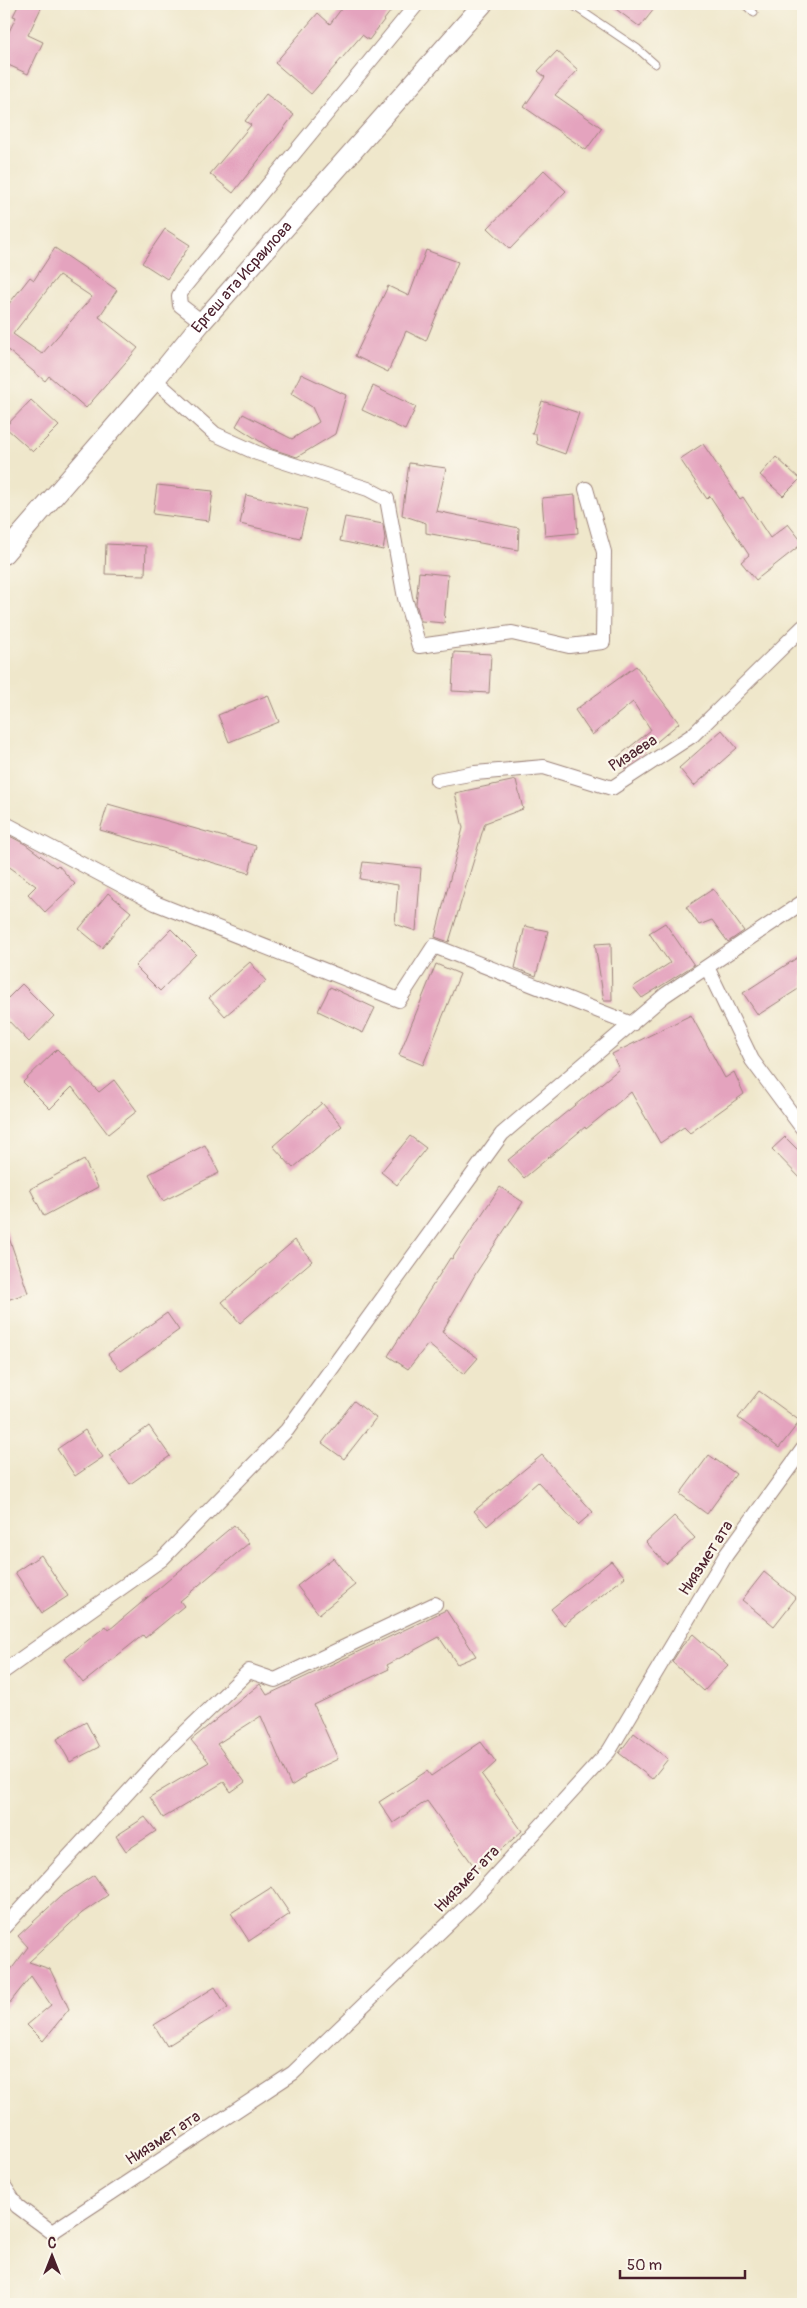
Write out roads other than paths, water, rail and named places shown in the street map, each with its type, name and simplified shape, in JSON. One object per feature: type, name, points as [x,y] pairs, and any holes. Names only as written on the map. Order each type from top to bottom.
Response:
[{"type":"main road","name":"Ергеш ата Исраилова","points":[[4,554],[202,322],[483,4]]},
{"type":"street","points":[[202,322],[180,305],[179,296],[184,287],[417,4]]},
{"type":"street","points":[[154,380],[215,434],[257,453],[368,489],[387,499],[405,598],[419,646],[512,633],[569,646],[603,642],[604,552],[586,489]]},
{"type":"street","name":"Ризаева","points":[[437,780],[475,773],[544,767],[612,788],[693,735],[803,627]]},
{"type":"street","points":[[4,823],[155,903],[399,1000],[434,946],[632,1024]]},
{"type":"street","points":[[4,1671],[162,1559],[287,1430],[502,1134],[665,995],[803,902]]},
{"type":"street","points":[[707,967],[752,1060],[803,1129]]},
{"type":"street","name":"Ниязмет ата","points":[[4,2186],[17,2206],[52,2232],[293,2072],[474,1899],[609,1751],[726,1555],[803,1450]]},
{"type":"street","points":[[4,1927],[166,1751],[249,1672],[274,1680],[435,1604]]},
{"type":"lane","points":[[571,4],[630,44],[655,64]]},
{"type":"lane","points":[[744,4],[754,13]]}]
